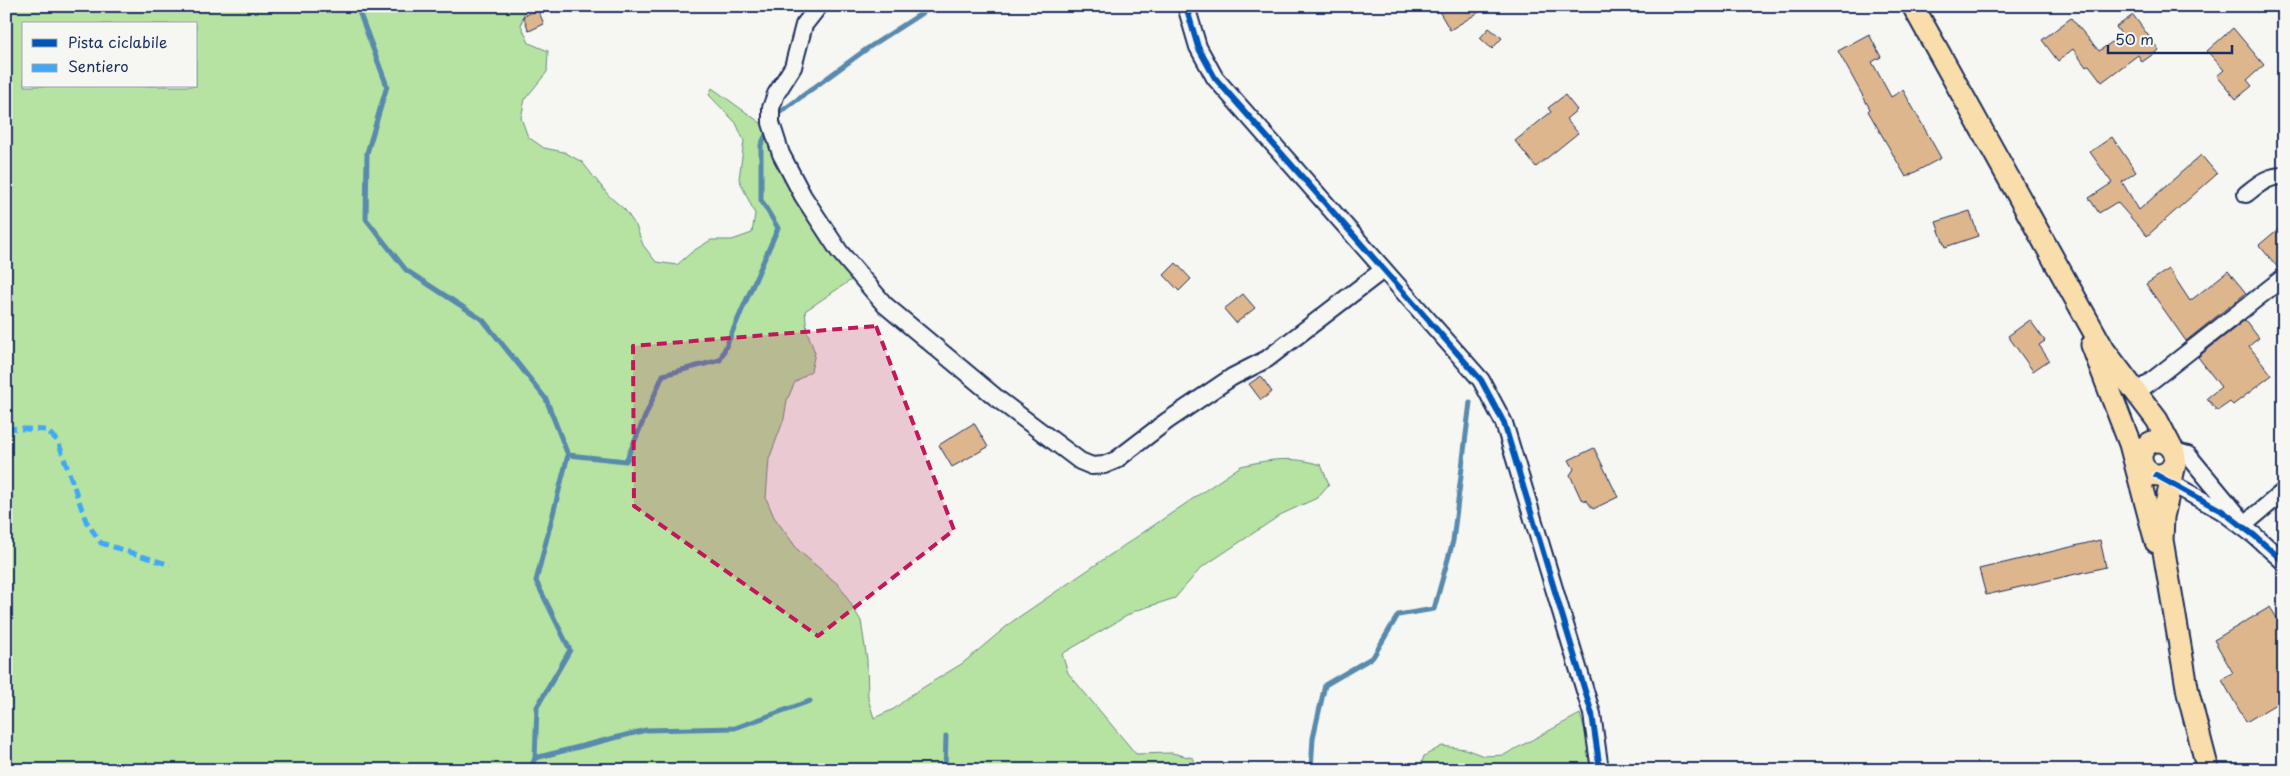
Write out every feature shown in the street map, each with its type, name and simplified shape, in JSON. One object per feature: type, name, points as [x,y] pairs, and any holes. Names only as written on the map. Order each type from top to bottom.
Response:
[{"type":"main road","points":[[1913,6],[2104,350],[2157,420],[2167,576]]},
{"type":"main road","points":[[2072,295],[2159,463],[2165,510],[2162,540],[2167,576],[2188,693],[2208,770]]},
{"type":"street","points":[[819,6],[804,25],[792,67],[776,94],[771,108],[771,123],[781,154],[803,196],[839,251],[885,305],[999,400],[1080,461],[1092,466],[1104,465],[1116,460],[1167,421],[1232,377],[1267,359],[1383,270]]},
{"type":"street","points":[[1186,6],[1198,47],[1215,78],[1481,380],[1504,423],[1592,714],[1600,770]]},
{"type":"street","points":[[2246,194],[2272,176],[2284,176]]},
{"type":"street","points":[[2136,393],[2284,277]]},
{"type":"street","points":[[2159,463],[2194,495],[2250,530]]},
{"type":"street","points":[[2159,463],[2213,483],[2250,530],[2284,562]]},
{"type":"street","points":[[2250,530],[2284,490]]},
{"type":"street","points":[[2165,510],[2177,497],[2194,495]]},
{"type":"highlighted area","points":[[876,326],[954,530],[818,636],[634,506],[633,346]]},
{"type":"green space","points":[[6,6],[526,6],[521,25],[529,43],[548,51],[547,72],[525,99],[521,118],[528,137],[544,148],[564,152],[582,162],[609,196],[625,210],[636,226],[643,245],[656,262],[677,265],[693,251],[711,240],[732,240],[752,233],[755,214],[739,179],[744,141],[736,123],[709,95],[712,88],[765,126],[854,278],[805,311],[807,331],[815,353],[811,371],[795,382],[787,400],[784,419],[769,459],[766,498],[774,517],[798,550],[840,586],[861,621],[867,660],[868,699],[874,718],[894,709],[911,695],[963,663],[1013,621],[1241,466],[1281,460],[1300,460],[1321,465],[1329,484],[1317,498],[1282,514],[1201,568],[1175,598],[1135,611],[1062,654],[1068,673],[1136,754],[1172,753],[1193,758],[1199,770],[6,770]]},
{"type":"green space","points":[[1580,714],[1593,757],[1593,770],[1419,770],[1424,756],[1442,746],[1465,749],[1484,756],[1504,755]]},
{"type":"building","points":[[1436,6],[1489,6],[1450,30]]},
{"type":"building","points":[[538,10],[544,24],[529,31],[523,16]]},
{"type":"building","points":[[2133,15],[2159,50],[2142,62],[2138,55],[2102,82],[2089,65],[2086,67],[2073,49],[2058,61],[2042,40],[2071,18],[2099,51],[2122,35],[2116,27]]},
{"type":"building","points":[[1489,28],[1502,38],[1492,49],[1480,38]]},
{"type":"building","points":[[2233,28],[2264,65],[2247,80],[2252,86],[2236,99],[2217,76],[2224,70],[2207,51]]},
{"type":"building","points":[[1869,34],[1881,57],[1872,62],[1891,97],[1903,90],[1941,158],[1906,177],[1868,111],[1870,109],[1838,51]]},
{"type":"building","points":[[1565,95],[1577,110],[1566,119],[1578,133],[1536,167],[1515,141],[1551,112],[1548,108]]},
{"type":"building","points":[[2112,137],[2136,172],[2122,182],[2139,210],[2201,155],[2217,174],[2147,236],[2117,202],[2099,213],[2089,198],[2112,183],[2090,152]]},
{"type":"building","points":[[1970,211],[1978,236],[1945,247],[1936,222]]},
{"type":"building","points":[[2284,224],[2284,267],[2279,269],[2259,245]]},
{"type":"building","points":[[1176,263],[1191,279],[1179,291],[1164,275]]},
{"type":"building","points":[[2169,269],[2190,301],[2228,271],[2246,293],[2186,341],[2146,284]]},
{"type":"building","points":[[1243,294],[1255,308],[1236,323],[1224,309]]},
{"type":"building","points":[[2030,320],[2045,341],[2039,345],[2049,360],[2033,371],[2008,336]]},
{"type":"building","points":[[2245,320],[2259,338],[2249,346],[2272,375],[2233,405],[2230,402],[2217,411],[2207,398],[2221,387],[2198,357]]},
{"type":"building","points":[[1261,376],[1272,392],[1261,400],[1249,384]]},
{"type":"building","points":[[974,423],[988,447],[952,467],[939,445]]},
{"type":"building","points":[[1594,448],[1618,497],[1593,509],[1587,501],[1581,499],[1570,475],[1574,469],[1569,460]]},
{"type":"building","points":[[2100,540],[2106,567],[1986,595],[1979,569]]},
{"type":"building","points":[[2270,607],[2284,629],[2284,699],[2246,722],[2222,680],[2233,673],[2214,640]]},
{"type":"waterway","points":[[357,6],[387,86],[367,153],[366,219],[406,270],[483,320],[546,399],[568,455],[536,581],[570,650],[537,707],[535,758],[530,770]]},
{"type":"waterway","points":[[775,116],[868,48],[933,6]]},
{"type":"waterway","points":[[568,455],[626,461],[663,375],[720,360],[778,228],[761,200],[761,145],[769,128]]},
{"type":"waterway","points":[[1311,770],[1313,738],[1325,685],[1373,657],[1398,615],[1434,609],[1453,541],[1470,402]]},
{"type":"waterway","points":[[535,758],[646,730],[735,728],[810,701]]},
{"type":"waterway","points":[[945,770],[946,736]]},
{"type":"marked path","points":[[6,428],[46,430],[58,441],[86,521],[101,543],[170,565]]},
{"type":"cycle path","points":[[1186,6],[1198,47],[1215,78],[1481,380],[1504,423],[1592,714],[1600,770]]},
{"type":"cycle path","points":[[2156,475],[2222,511],[2255,536],[2284,562]]}]
